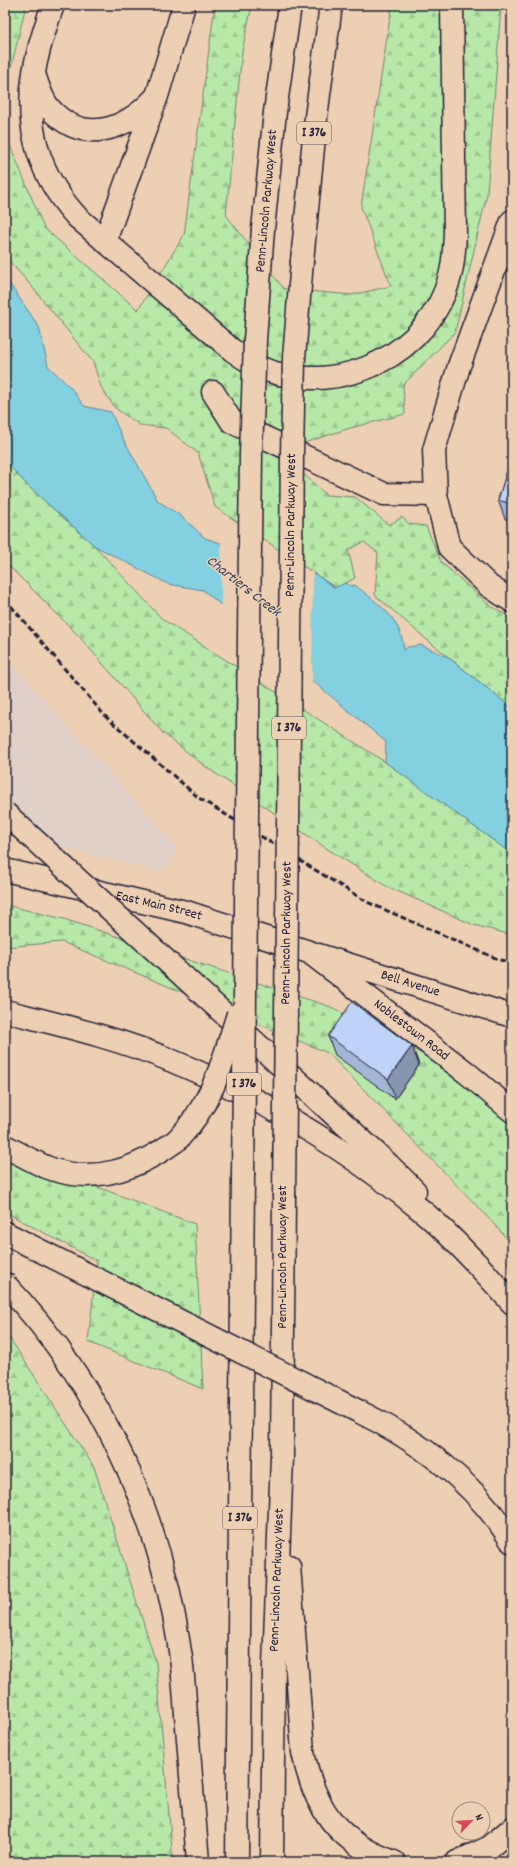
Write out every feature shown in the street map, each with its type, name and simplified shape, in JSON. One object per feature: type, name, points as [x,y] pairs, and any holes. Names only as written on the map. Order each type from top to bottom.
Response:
[{"type":"main road","points":[[53,5],[39,48],[34,74],[32,123],[42,166],[62,201],[77,217],[232,350],[266,370],[306,378],[350,374],[370,368],[405,347],[420,332],[432,316],[442,298],[450,277],[454,256],[452,5]]},
{"type":"main road","points":[[105,241],[157,96],[184,5]]},
{"type":"main road","name":"Penn-Lincoln Parkway West","points":[[237,1862],[251,454],[255,340],[263,229],[275,112],[290,5]]},
{"type":"main road","name":"Penn-Lincoln Parkway West","points":[[272,1862],[274,1666],[282,1457],[294,358],[316,117],[331,5]]},
{"type":"main road","points":[[34,74],[41,95],[50,110],[64,121],[82,129],[98,131],[115,127],[131,120],[144,110],[157,96]]},
{"type":"main road","points":[[512,221],[459,366],[434,450],[436,495],[450,547],[489,586],[512,601]]},
{"type":"main road","points":[[213,392],[232,422],[384,494],[436,495]]},
{"type":"main road","points":[[5,813],[389,1165],[413,1190],[512,1303]]},
{"type":"main road","name":"East Main Street","points":[[5,870],[186,912],[309,952]]},
{"type":"main road","name":"Bell Avenue","points":[[309,952],[512,1016]]},
{"type":"main road","name":"Noblestown Road","points":[[309,952],[467,1074],[512,1111]]},
{"type":"main road","points":[[5,1146],[47,1167],[65,1173],[85,1175],[105,1174],[124,1170],[155,1156],[177,1140],[190,1126],[211,1093],[220,1072],[245,992]]},
{"type":"main road","points":[[5,1011],[129,1045],[169,1059],[255,1100],[341,1151],[386,1182],[448,1234],[485,1273]]},
{"type":"main road","points":[[5,1233],[358,1411],[406,1437],[447,1467],[487,1507],[512,1542]]},
{"type":"main road","points":[[5,1284],[52,1339],[73,1367],[92,1398],[111,1431],[127,1465],[153,1535],[166,1581],[181,1659],[198,1862]]},
{"type":"main road","points":[[282,1457],[303,1752],[307,1773],[324,1814],[356,1845],[382,1860]]},
{"type":"main road","points":[[457,1862],[490,1847],[512,1828]]},
{"type":"shaded area","points":[[5,656],[177,848],[163,872],[5,834]]},
{"type":"green space","points":[[5,5],[26,5],[5,93]]},
{"type":"green space","points":[[215,5],[252,5],[242,51],[226,215],[284,289],[352,295],[391,286],[361,207],[392,5],[501,5],[487,194],[455,332],[403,385],[405,414],[350,428],[279,451],[326,495],[355,497],[389,525],[402,517],[409,524],[426,526],[441,562],[488,604],[512,619],[512,708],[426,639],[375,595],[378,553],[364,542],[348,550],[355,578],[336,588],[215,507],[198,453],[166,428],[140,425],[115,408],[101,387],[93,362],[5,256],[5,133],[44,228],[138,310],[184,235]]},
{"type":"green space","points":[[5,461],[29,487],[95,546],[162,619],[385,762],[512,854],[512,935],[474,925],[386,886],[326,848],[206,767],[163,733],[77,634],[5,562]]},
{"type":"green space","points":[[5,905],[64,919],[331,1007],[512,1100],[512,1244],[481,1210],[328,1053],[62,942],[5,947]]},
{"type":"green space","points":[[5,1152],[195,1224],[203,1389],[88,1342],[97,1261],[5,1212]]},
{"type":"green space","points":[[5,1331],[94,1467],[156,1663],[173,1862],[5,1862]]},
{"type":"water","name":"Chartiers Creek","points":[[5,277],[39,327],[48,366],[71,388],[84,406],[111,412],[121,435],[158,501],[181,516],[205,538],[315,574],[335,588],[345,583],[351,586],[355,585],[394,620],[402,639],[404,650],[408,647],[421,645],[448,657],[512,708],[512,854],[385,762],[386,742],[203,590],[168,584],[95,546],[29,487],[5,461]]},
{"type":"pier","points":[[221,542],[313,572],[312,684],[221,608]]},
{"type":"building","points":[[512,455],[512,504],[498,500]]},
{"type":"building","points":[[352,1002],[412,1046],[388,1079],[328,1036]]},
{"type":"railway","points":[[5,599],[105,716],[199,798],[367,902],[500,960],[512,962]]}]
